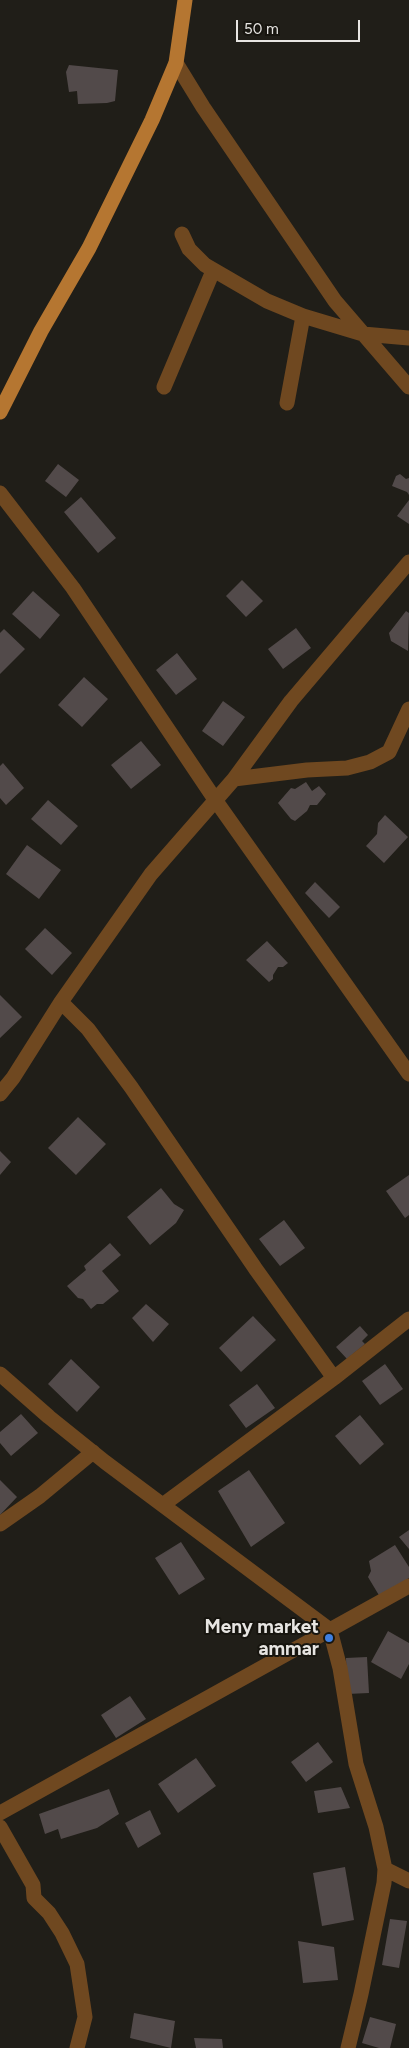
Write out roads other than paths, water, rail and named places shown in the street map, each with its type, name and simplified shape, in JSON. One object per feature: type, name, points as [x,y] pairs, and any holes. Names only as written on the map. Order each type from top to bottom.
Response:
[{"type":"main road","points":[[0,412],[41,331],[88,248],[152,120],[176,63],[185,0]]},
{"type":"street","points":[[176,63],[203,107],[335,301],[409,387]]},
{"type":"street","points":[[182,234],[189,250],[213,271],[267,301],[303,316],[363,334],[409,338]]},
{"type":"street","points":[[164,388],[213,271]]},
{"type":"street","points":[[287,402],[303,316]]},
{"type":"street","points":[[0,492],[73,588],[216,801],[409,1074]]},
{"type":"street","points":[[0,1094],[13,1078],[61,1002],[151,874],[216,801],[291,701],[409,562]]},
{"type":"street","points":[[234,779],[307,770],[347,768],[370,762],[389,752],[406,732],[409,709]]},
{"type":"street","points":[[61,1002],[88,1029],[131,1087],[255,1268],[334,1378]]},
{"type":"street","points":[[164,1504],[334,1378],[409,1319]]},
{"type":"street","points":[[0,1374],[93,1452],[330,1630],[340,1668],[356,1764],[376,1827],[385,1869],[384,1883],[348,2048]]},
{"type":"street","points":[[0,1524],[40,1496],[93,1452]]},
{"type":"street","points":[[0,1812],[409,1586]]},
{"type":"street","points":[[0,1827],[33,1885],[34,1898],[49,1913],[62,1933],[76,1964],[85,2017],[77,2048]]},
{"type":"street","points":[[385,1869],[409,1881]]},
{"type":"place","name":"Meny market ammar","points":[[329,1638]]}]
